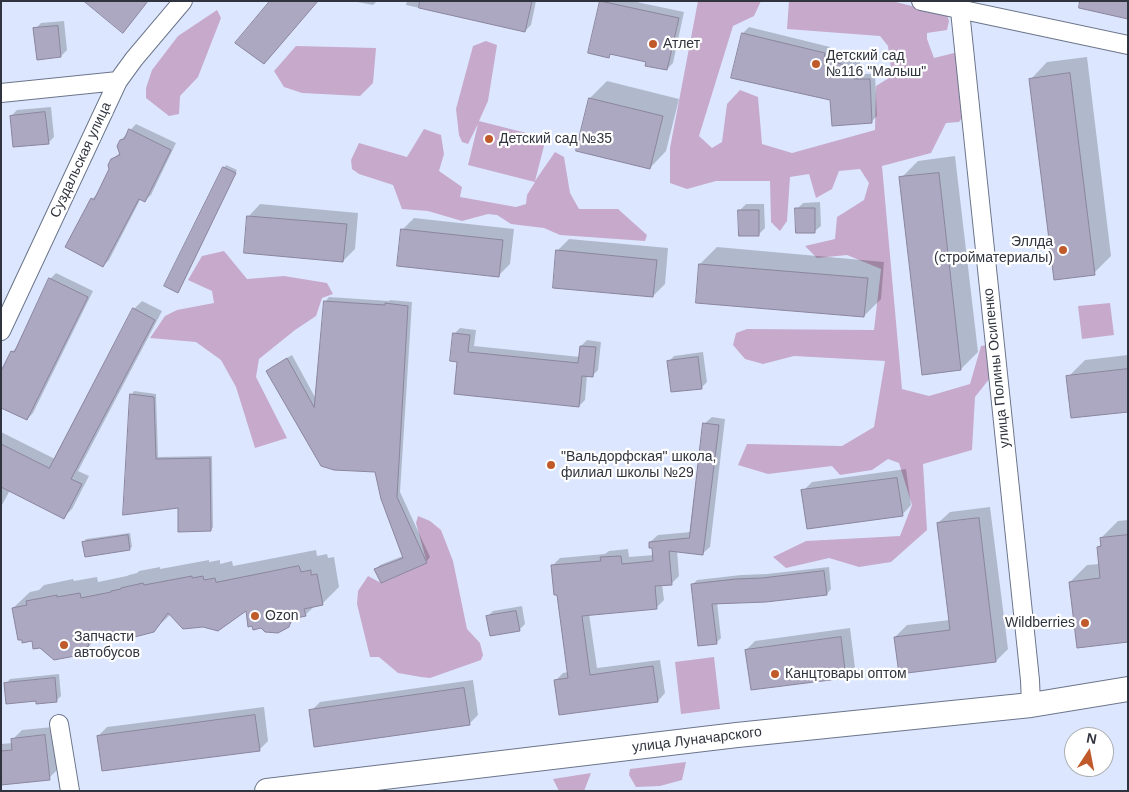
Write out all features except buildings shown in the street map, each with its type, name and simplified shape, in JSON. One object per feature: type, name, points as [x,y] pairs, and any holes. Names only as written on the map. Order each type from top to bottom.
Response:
[{"type":"main road","name":"улица Луначарского","points":[[267,791],[737,734],[1031,705],[1128,689]]},
{"type":"street","name":"Суздальская улица","points":[[1,331],[118,81],[183,1]]},
{"type":"street","points":[[921,1],[959,5],[1128,45]]},
{"type":"street","name":"улица Полины Осипенко","points":[[959,5],[1026,641],[1031,705]]},
{"type":"street","points":[[1,93],[118,81]]},
{"type":"street","points":[[59,724],[70,791]]},
{"type":"shaded area","points":[[698,1],[761,1],[754,16],[733,26],[699,136],[712,148],[722,142],[727,104],[740,90],[758,97],[762,144],[792,153],[875,130],[876,86],[892,76],[888,46],[880,36],[787,29],[789,1],[892,1],[947,15],[949,21],[947,30],[927,33],[927,39],[934,58],[958,52],[967,111],[959,122],[946,123],[931,153],[882,166],[902,389],[929,396],[970,384],[981,346],[988,345],[990,378],[975,397],[972,450],[923,464],[927,530],[891,562],[859,567],[829,558],[786,568],[773,557],[806,541],[900,536],[912,505],[899,463],[888,459],[872,470],[840,475],[832,466],[768,474],[738,465],[747,444],[842,446],[874,427],[885,361],[794,356],[763,364],[745,359],[733,345],[736,333],[747,329],[874,330],[881,269],[847,255],[817,258],[805,246],[835,239],[837,217],[864,200],[869,183],[860,169],[839,171],[832,189],[816,198],[809,174],[790,177],[787,221],[780,231],[771,222],[770,181],[716,181],[687,189],[670,183],[670,148]]},
{"type":"shaded area","points":[[217,10],[221,18],[198,77],[180,96],[179,114],[169,116],[146,98],[146,88],[152,70],[178,36]]},
{"type":"shaded area","points":[[486,41],[497,45],[488,101],[479,121],[546,138],[535,181],[555,152],[564,157],[570,193],[579,209],[618,209],[647,235],[645,241],[560,235],[544,228],[511,224],[497,215],[488,214],[462,221],[428,211],[402,209],[393,185],[359,174],[352,169],[351,160],[359,143],[407,157],[424,129],[441,135],[444,154],[439,171],[462,187],[460,197],[516,207],[526,204],[527,195],[535,182],[468,165],[478,124],[468,144],[462,142],[459,135],[456,109],[473,46]]},
{"type":"shaded area","points":[[296,46],[376,48],[373,83],[360,96],[302,93],[284,87],[274,71]]},
{"type":"shaded area","points":[[224,251],[247,279],[284,276],[327,283],[333,294],[322,298],[316,316],[259,359],[256,377],[287,438],[255,448],[236,387],[221,360],[196,342],[150,338],[165,316],[177,310],[214,303],[212,291],[188,280],[202,256]]},
{"type":"shaded area","points":[[1110,303],[1114,335],[1082,339],[1078,306]]},
{"type":"shaded area","points":[[418,516],[430,521],[441,530],[453,561],[467,629],[480,643],[483,655],[481,660],[430,678],[398,673],[379,657],[370,657],[357,604],[358,591],[368,576],[381,583],[427,563],[416,523]]},
{"type":"shaded area","points":[[714,657],[720,709],[681,714],[675,662]]},
{"type":"shaded area","points":[[686,762],[682,780],[660,786],[636,787],[629,775],[630,769]]},
{"type":"shaded area","points":[[591,773],[584,791],[559,791],[553,779]]},
{"type":"place","name":"Атлет","points":[[653,44]]},
{"type":"place","name":"Детский сад №116 \"Малыш\"","points":[[816,64]]},
{"type":"place","name":"Детский сад №35","points":[[489,139]]},
{"type":"place","name":"Эллда (стройматериалы)","points":[[1063,250]]},
{"type":"place","name":"\"Вальдорфская\" школа, филиал школы №29","points":[[551,465]]},
{"type":"place","name":"Ozon","points":[[255,616]]},
{"type":"place","name":"Wildberries","points":[[1085,623]]},
{"type":"place","name":"Запчасти автобусов","points":[[64,645]]},
{"type":"place","name":"Канцтовары оптом","points":[[775,674]]}]
